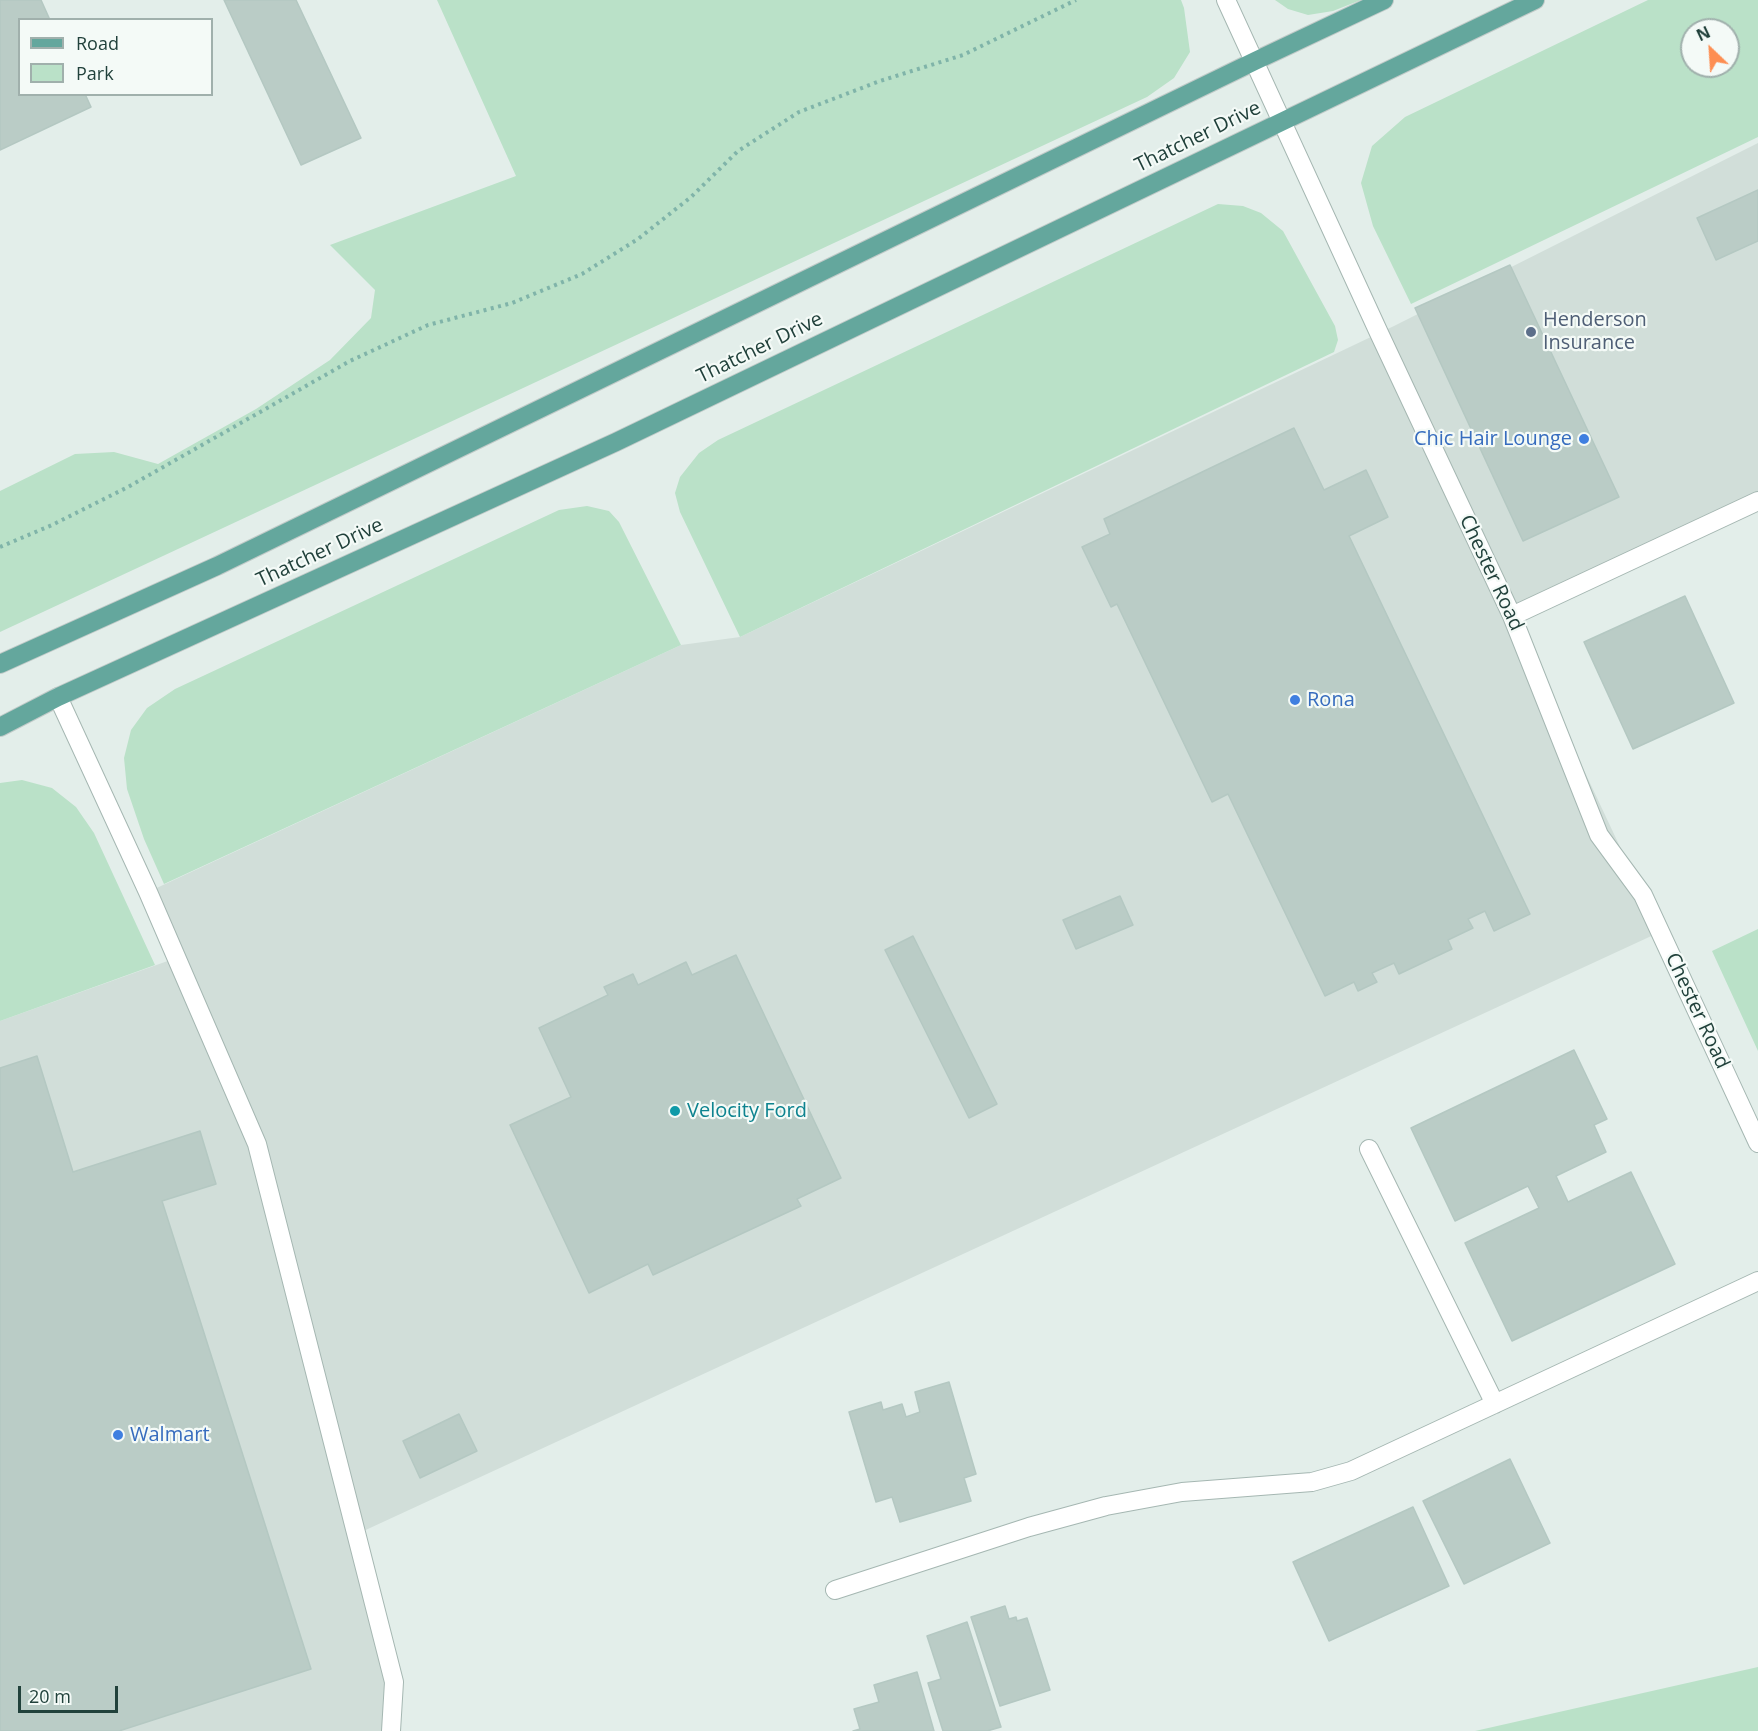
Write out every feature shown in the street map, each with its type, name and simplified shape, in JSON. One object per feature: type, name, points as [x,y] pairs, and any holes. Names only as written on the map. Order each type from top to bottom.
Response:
[{"type":"main road","name":"Thatcher Drive","points":[[0,664],[217,566],[1384,0]]},
{"type":"main road","name":"Thatcher Drive","points":[[0,727],[58,697],[616,442],[1535,0]]},
{"type":"street","name":"Chester Road","points":[[1226,0],[1512,616],[1599,835],[1643,895],[1758,1143]]},
{"type":"street","points":[[1512,616],[1758,501]]},
{"type":"street","points":[[58,697],[148,892],[257,1144],[394,1682],[391,1731]]},
{"type":"street","points":[[1369,1149],[1495,1404]]},
{"type":"street","points":[[835,1590],[1029,1527],[1106,1506],[1182,1492],[1312,1482],[1351,1471],[1758,1281]]},
{"type":"path","points":[[0,547],[52,525],[128,487],[350,361],[428,325],[512,303],[582,274],[638,239],[691,197],[738,151],[799,112],[880,81],[963,55],[1076,0]]},
{"type":"shaded area","points":[[1758,143],[1758,501],[1512,617],[1660,932],[357,1534],[394,1682],[391,1731],[0,1731],[0,1021],[176,958],[148,892],[681,645],[740,637],[1394,326]]},
{"type":"green space","points":[[437,0],[1181,0],[1190,52],[1174,78],[1147,97],[0,632],[0,491],[75,454],[114,452],[158,464],[256,409],[330,360],[371,318],[375,290],[330,245],[516,176]]},
{"type":"green space","points":[[1275,0],[1361,0],[1333,11],[1308,15],[1288,9]]},
{"type":"green space","points":[[1648,0],[1758,0],[1758,137],[1411,304],[1373,226],[1361,183],[1372,146],[1405,117]]},
{"type":"green space","points":[[1218,204],[1243,206],[1261,213],[1283,231],[1335,326],[1338,340],[1334,352],[740,637],[680,512],[675,493],[680,477],[699,453],[718,440]]},
{"type":"green space","points":[[587,506],[609,511],[619,522],[681,645],[164,884],[144,839],[127,789],[124,758],[131,730],[147,708],[175,689],[559,510]]},
{"type":"green space","points":[[22,780],[52,788],[76,807],[94,833],[155,965],[0,1021],[0,783]]},
{"type":"green space","points":[[1758,929],[1758,1051],[1712,951]]},
{"type":"green space","points":[[1758,1667],[1758,1731],[1475,1731]]},
{"type":"building","points":[[0,0],[41,0],[49,18],[18,18],[18,96],[86,96],[91,107],[0,150]]},
{"type":"building","points":[[224,0],[296,0],[361,138],[301,165]]},
{"type":"building","points":[[1758,190],[1758,241],[1716,260],[1697,218]]},
{"type":"building","points":[[1510,265],[1619,497],[1523,541],[1415,308]]},
{"type":"building","name":"Rona","points":[[1294,428],[1324,490],[1366,470],[1388,517],[1349,536],[1530,914],[1494,931],[1485,911],[1468,919],[1473,928],[1448,940],[1452,949],[1399,974],[1394,963],[1372,973],[1377,982],[1358,991],[1354,982],[1325,996],[1228,794],[1212,802],[1117,604],[1111,607],[1082,547],[1110,534],[1104,519]]},
{"type":"building","points":[[1685,596],[1734,703],[1633,749],[1584,642]]},
{"type":"building","points":[[1120,896],[1133,925],[1076,949],[1063,920]]},
{"type":"building","points":[[913,936],[997,1104],[969,1118],[885,950]]},
{"type":"building","name":"Velocity Ford","points":[[736,955],[841,1178],[797,1199],[801,1206],[653,1275],[648,1264],[589,1293],[510,1125],[571,1097],[539,1028],[608,995],[604,987],[633,974],[638,985],[686,962],[692,975]]},
{"type":"building","points":[[1574,1050],[1607,1119],[1594,1125],[1606,1152],[1556,1176],[1568,1202],[1631,1172],[1675,1264],[1512,1341],[1465,1243],[1539,1208],[1528,1186],[1455,1221],[1411,1128]]},
{"type":"building","name":"Walmart","points":[[37,1056],[73,1172],[200,1131],[216,1184],[162,1201],[311,1669],[119,1731],[0,1731],[0,1068]]},
{"type":"building","points":[[949,1382],[976,1474],[964,1478],[971,1501],[900,1522],[892,1497],[876,1502],[849,1412],[881,1402],[883,1410],[902,1404],[906,1417],[920,1412],[915,1392]]},
{"type":"building","points":[[459,1414],[477,1451],[420,1478],[403,1441]]},
{"type":"building","points":[[1510,1459],[1550,1543],[1464,1584],[1423,1501]]},
{"type":"building","points":[[1413,1507],[1449,1586],[1329,1641],[1293,1562]]},
{"type":"building","points":[[1005,1606],[1009,1619],[1016,1617],[1017,1621],[1027,1618],[1050,1690],[1000,1706],[971,1617]]},
{"type":"building","points":[[967,1622],[1001,1727],[987,1731],[943,1731],[928,1683],[941,1679],[927,1636]]},
{"type":"building","points":[[917,1672],[934,1731],[853,1731],[860,1729],[854,1709],[879,1702],[874,1685]]},
{"type":"place","name":"Henderson Insurance","points":[[1531,332]]},
{"type":"place","name":"Chic Hair Lounge","points":[[1584,439]]},
{"type":"place","name":"Rona","points":[[1295,700]]},
{"type":"place","name":"Velocity Ford","points":[[675,1111]]},
{"type":"place","name":"Walmart","points":[[118,1435]]}]
